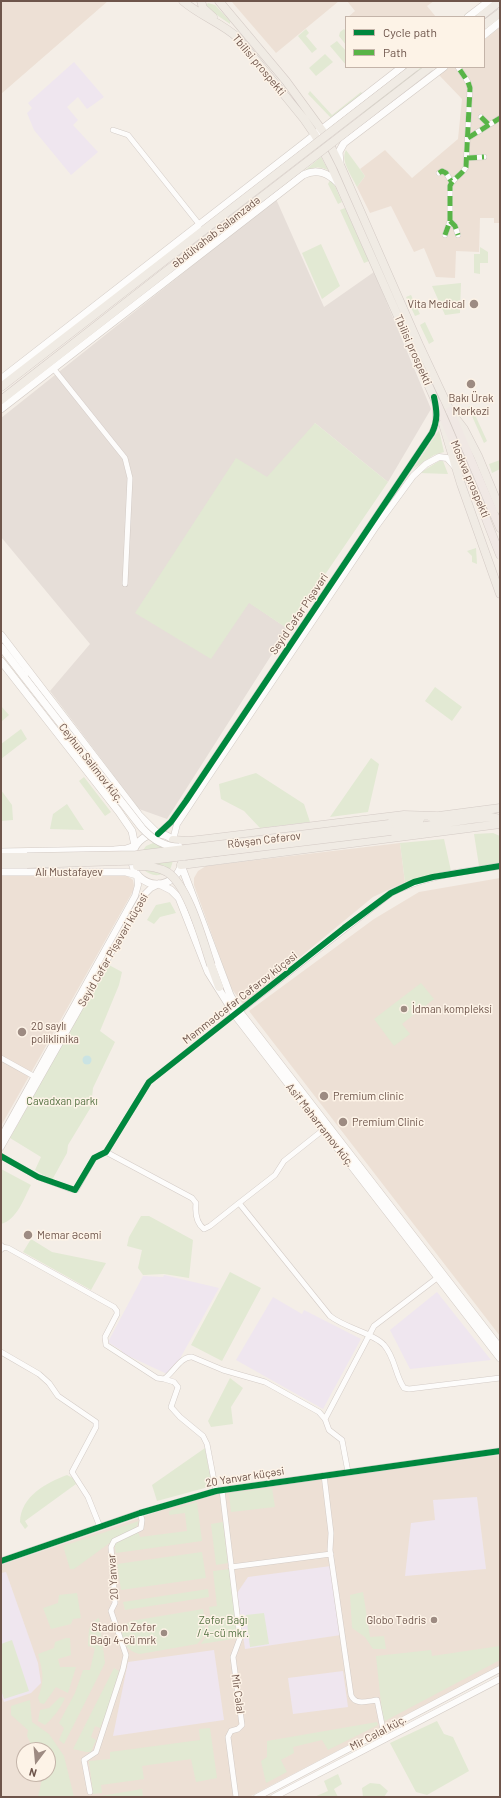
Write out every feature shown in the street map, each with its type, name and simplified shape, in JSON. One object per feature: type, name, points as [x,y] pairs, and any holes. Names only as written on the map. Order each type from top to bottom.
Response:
[{"type":"highway","name":"Moskva prospekti","points":[[436,400],[478,498],[500,555]]},
{"type":"highway","name":"Moskva prospekti","points":[[450,411],[500,528]]},
{"type":"main road","name":"Tbilisi prospekti","points":[[183,1],[198,13],[227,29],[243,44],[315,135],[340,186],[436,400],[456,468],[500,594]]},
{"type":"main road","points":[[202,1],[202,8],[227,29]]},
{"type":"main road","points":[[212,1],[273,70],[286,81]]},
{"type":"main road","name":"Tbilisi prospekti","points":[[219,1],[286,81],[322,130],[341,167],[420,347],[450,411],[464,429],[500,509]]},
{"type":"main road","points":[[469,16],[489,1]]},
{"type":"main road","points":[[481,16],[500,1]]},
{"type":"main road","points":[[485,24],[500,13]]},
{"type":"main road","points":[[485,34],[500,22]]},
{"type":"main road","points":[[322,130],[401,68]]},
{"type":"main road","name":"Əbdülvahab Salamzadə","points":[[1,387],[414,68]]},
{"type":"main road","name":"Əbdülvahab Salamzadə","points":[[1,379],[49,342],[429,68]]},
{"type":"main road","points":[[341,167],[339,159],[341,148],[344,143],[443,68]]},
{"type":"main road","points":[[352,106],[348,115],[350,124],[357,128],[368,125]]},
{"type":"main road","name":"Əbdülvahab Salamzadə","points":[[2,399],[69,347],[281,162],[322,130]]},
{"type":"main road","points":[[281,162],[292,159],[298,163],[300,170],[294,182]]},
{"type":"main road","name":"Əbdülvahab Salamzadə","points":[[1,409],[294,182],[308,173],[318,171],[329,175],[340,186]]},
{"type":"main road","points":[[49,342],[62,340]]},
{"type":"main road","points":[[63,360],[69,347]]},
{"type":"main road","points":[[14,377],[20,364]]},
{"type":"main road","points":[[20,385],[35,382]]},
{"type":"main road","name":"Ceyhun Səlimov küç.","points":[[2,640],[145,823],[158,834]]},
{"type":"main road","name":"Ceyhun Səlimov küç.","points":[[2,640],[26,678],[147,833],[158,842],[171,847],[199,848]]},
{"type":"main road","name":"Ceyhun Səlimov küç.","points":[[1,661],[120,812],[132,831],[135,846]]},
{"type":"main road","points":[[120,812],[124,814],[131,810],[130,803]]},
{"type":"main road","name":"Rövşən Cəfərov","points":[[27,861],[81,868],[167,859],[390,827],[436,816],[500,808]]},
{"type":"main road","points":[[179,898],[171,890],[159,884],[147,882],[138,875],[132,861],[135,846],[148,836],[158,834],[173,840],[189,841],[404,815],[436,816]]},
{"type":"main road","name":"Rövşən Cəfərov","points":[[27,861],[106,857],[490,817],[500,819]]},
{"type":"main road","points":[[491,824],[500,827]]},
{"type":"main road","points":[[181,864],[500,824]]},
{"type":"main road","points":[[207,839],[198,843],[199,851],[200,857],[210,860]]},
{"type":"main road","points":[[159,884],[171,880],[176,876],[181,864],[181,851],[173,840]]},
{"type":"main road","name":"Alı Mustafayev","points":[[1,852],[79,852],[122,850],[135,846]]},
{"type":"main road","points":[[79,852],[86,854],[89,857],[89,867],[81,868]]},
{"type":"main road","name":"Alı Mustafayev","points":[[1,857],[27,861]]},
{"type":"main road","name":"Alı Mustafayev","points":[[1,864],[27,861]]},
{"type":"main road","name":"Asif Məhərrəmov küç.","points":[[181,864],[237,1013]]},
{"type":"main road","points":[[81,868],[147,866],[161,870],[170,875],[184,893],[219,987]]},
{"type":"main road","name":"Alı Mustafayev","points":[[1,872],[81,868],[126,872],[138,875]]},
{"type":"main road","points":[[179,898],[179,894],[183,890],[189,891],[192,895]]},
{"type":"main road","name":"Asif Məhərrəmov küç.","points":[[179,898],[207,968],[237,1013],[440,1276],[500,1358]]},
{"type":"main road","name":"Asif Məhərrəmov küç.","points":[[440,1276],[500,1348]]},
{"type":"street","points":[[445,235],[450,221],[450,186],[452,181],[463,173],[466,167],[467,158],[470,88],[468,82],[459,68]]},
{"type":"street","points":[[481,117],[489,125]]},
{"type":"street","points":[[468,138],[500,118]]},
{"type":"street","name":"Əbdülvahab Salamzadə","points":[[113,130],[128,135],[204,230]]},
{"type":"street","points":[[467,158],[484,157]]},
{"type":"street","points":[[439,173],[442,171],[446,173],[452,181]]},
{"type":"street","points":[[450,221],[455,226],[458,235]]},
{"type":"street","points":[[53,368],[125,458],[130,478],[125,584]]},
{"type":"street","name":"Seyid Cəfər Pişəvəri","points":[[158,834],[171,822],[186,801],[435,427],[438,415],[436,400]]},
{"type":"street","name":"Seyid Cəfər Pişəvəri","points":[[173,840],[177,824],[206,780],[375,528],[418,470],[435,458],[439,457],[447,458],[456,468]]},
{"type":"street","points":[[395,489],[401,493]]},
{"type":"street","name":"Məmmədcəfər Cəfərov küçəsi","points":[[1,1156],[38,1177],[75,1190],[94,1158],[106,1152],[148,1082],[391,893],[414,882],[433,877],[500,866]]},
{"type":"street","name":"Seyid Cəfər Pişəvəri küçəsi","points":[[89,985],[137,889],[138,875]]},
{"type":"street","name":"Seyid Cəfər Pişəvəri küçəsi","points":[[1,1147],[37,1078],[89,985],[143,896],[150,888],[159,884]]},
{"type":"street","points":[[1,1058],[37,1078]]},
{"type":"street","name":"Seyid Cəfər Pişəvəri küçəsi","points":[[1,1137],[37,1078]]},
{"type":"street","points":[[106,1152],[192,1198],[196,1203],[195,1212],[198,1223],[204,1229],[210,1226],[275,1175],[284,1161],[323,1126]]},
{"type":"street","points":[[238,1203],[330,1316],[346,1327],[370,1336],[383,1344],[389,1352],[402,1386],[406,1389],[500,1378]]},
{"type":"street","points":[[1,1248],[8,1248],[114,1307],[117,1314],[105,1338],[106,1345],[153,1376],[174,1382],[178,1387],[171,1407],[180,1417],[203,1436],[207,1444],[219,1491],[231,1567],[331,1554]]},
{"type":"street","points":[[325,1419],[374,1326],[440,1276]]},
{"type":"street","points":[[1,1352],[39,1374],[49,1383],[58,1396],[96,1422],[96,1426],[72,1472],[88,1497],[100,1527]]},
{"type":"street","points":[[164,1379],[183,1359],[192,1357],[223,1370],[265,1382],[319,1412],[325,1419],[329,1430],[342,1440],[348,1472]]},
{"type":"street","name":"20 Yanvar küçəsi","points":[[1,1560],[140,1513],[219,1491],[500,1451]]},
{"type":"street","points":[[324,1475],[331,1533],[331,1554],[352,1699],[360,1702],[377,1700],[382,1731],[385,1739]]},
{"type":"street","name":"20 Yanvar","points":[[90,1792],[84,1760],[96,1752],[122,1673],[126,1655],[111,1612],[115,1603],[111,1547],[114,1541],[141,1528],[142,1520],[140,1513]]},
{"type":"street","name":"Mir Cəlal","points":[[231,1567],[240,1638],[233,1654],[242,1722],[240,1728],[231,1731],[228,1735],[236,1797]]},
{"type":"street","name":"Mir Cəlal küç.","points":[[257,1797],[500,1669]]},
{"type":"street","name":"Mir Cəlal küç.","points":[[274,1797],[500,1679]]},
{"type":"shaded area","points":[[1,1],[108,1],[1,94]]},
{"type":"shaded area","points":[[339,1],[276,53],[232,2]]},
{"type":"shaded area","points":[[347,1],[434,1],[427,6],[435,16],[349,16],[355,11]]},
{"type":"shaded area","points":[[500,27],[500,223],[494,223],[494,218],[480,218],[479,252],[456,251],[455,278],[436,277],[424,248],[414,252],[391,206],[370,213],[357,187],[365,176],[360,169],[385,150],[412,178],[458,139],[462,99],[439,75],[448,68],[485,68],[485,39]]},
{"type":"shaded area","points":[[74,62],[104,97],[87,109],[78,97],[67,107],[78,120],[73,125],[98,152],[71,175],[34,130],[27,113],[32,108],[28,103]]},
{"type":"shaded area","points":[[276,199],[324,307],[374,272],[431,409],[388,482],[315,423],[249,602],[288,629],[167,819],[139,809],[50,691],[90,644],[1,537],[1,418]]},
{"type":"shaded area","points":[[400,843],[405,882],[373,897],[243,1004],[231,988],[194,885],[194,878],[198,871],[206,866]]},
{"type":"shaded area","points":[[1,875],[126,875],[133,880],[134,886],[133,891],[1,1126]]},
{"type":"shaded area","points":[[500,878],[500,1336],[249,1011],[374,919],[419,892]]},
{"type":"shaded area","points":[[164,1275],[219,1288],[177,1364],[167,1374],[122,1353],[122,1351],[108,1342],[143,1276],[163,1277]]},
{"type":"shaded area","points":[[437,1292],[491,1360],[410,1369],[390,1330]]},
{"type":"shaded area","points":[[273,1297],[302,1314],[304,1310],[361,1339],[323,1409],[236,1360]]},
{"type":"shaded area","points":[[500,1455],[500,1666],[249,1797],[1,1797],[1,1565],[171,1507],[218,1493]]},
{"type":"shaded area","points":[[477,1497],[486,1569],[405,1576],[411,1523],[435,1520],[433,1500]]},
{"type":"shaded area","points":[[331,1566],[341,1635],[245,1649],[237,1593],[248,1577]]},
{"type":"shaded area","points":[[6,1572],[38,1663],[41,1683],[31,1693],[4,1702],[1,1694],[1,1573]]},
{"type":"shaded area","points":[[214,1650],[224,1720],[113,1736],[128,1662]]},
{"type":"shaded area","points":[[343,1671],[348,1707],[293,1714],[288,1678]]},
{"type":"green space","points":[[208,3],[215,5],[230,21],[230,24],[208,9],[206,5]]},
{"type":"green space","points":[[306,29],[309,33],[306,36],[317,49],[312,53],[298,36]]},
{"type":"green space","points":[[344,29],[345,30],[345,44],[339,36],[340,32]]},
{"type":"green space","points":[[337,41],[345,50],[345,64],[330,46]]},
{"type":"green space","points":[[325,54],[333,62],[316,76],[309,68]]},
{"type":"green space","points":[[420,68],[423,68],[363,114],[362,113]]},
{"type":"green space","points":[[310,91],[332,115],[361,92],[363,95],[331,118],[308,94]]},
{"type":"green space","points":[[346,150],[365,176],[357,187],[344,159]]},
{"type":"green space","points":[[321,157],[328,170],[316,168],[304,171]]},
{"type":"green space","points":[[330,180],[335,186],[342,202],[338,204],[328,184]]},
{"type":"green space","points":[[345,208],[369,261],[364,263],[340,210]]},
{"type":"green space","points":[[321,244],[340,286],[322,299],[302,253]]},
{"type":"green space","points":[[480,247],[488,252],[488,263],[480,263],[480,274],[474,273],[474,254],[480,254]]},
{"type":"green space","points":[[461,283],[460,313],[445,315],[432,286]]},
{"type":"green space","points":[[411,295],[420,314],[415,316],[406,297]]},
{"type":"green space","points":[[425,322],[434,341],[429,344],[420,325]]},
{"type":"green space","points":[[471,406],[487,441],[484,443],[468,407]]},
{"type":"green space","points":[[315,423],[388,482],[288,629],[249,603],[211,659],[135,613],[236,458],[267,477]]},
{"type":"green space","points":[[439,430],[444,452],[434,455],[413,469]]},
{"type":"green space","points":[[500,460],[500,469],[492,473],[489,464]]},
{"type":"green space","points":[[439,461],[443,461],[448,474],[420,473]]},
{"type":"green space","points":[[476,548],[477,564],[472,562],[472,556],[467,551]]},
{"type":"green space","points":[[435,687],[462,707],[452,721],[425,701]]},
{"type":"green space","points":[[1,706],[9,715],[1,722]]},
{"type":"green space","points":[[21,729],[27,739],[1,759],[1,744]]},
{"type":"green space","points":[[371,758],[379,764],[368,812],[330,817]]},
{"type":"green space","points":[[256,773],[304,804],[310,822],[260,828],[244,811],[221,799],[219,784]]},
{"type":"green space","points":[[84,777],[111,812],[105,816],[79,781]]},
{"type":"green space","points":[[1,790],[12,805],[13,820],[1,821]]},
{"type":"green space","points":[[67,804],[84,830],[50,829],[53,814]]},
{"type":"green space","points":[[493,833],[500,836],[500,863],[479,866],[474,834]]},
{"type":"green space","points":[[444,839],[451,871],[405,882],[400,843]]},
{"type":"green space","points":[[158,841],[174,858],[170,870],[160,875],[153,875],[149,874],[143,869],[141,853],[146,846]]},
{"type":"green space","points":[[170,902],[176,913],[160,917],[154,924],[147,920],[156,905]]},
{"type":"green space","name":"Cavadxan parkı","points":[[107,964],[122,972],[119,985],[100,1031],[115,1042],[93,1088],[91,1107],[68,1145],[67,1153],[52,1180],[35,1170],[41,1157],[10,1138]]},
{"type":"green space","name":"İdman kompleksi","points":[[421,983],[434,999],[402,1024],[410,1034],[394,1046],[374,1019]]},
{"type":"green space","points":[[1,1169],[31,1185],[16,1213],[7,1222],[1,1224]]},
{"type":"green space","points":[[141,1216],[149,1216],[193,1240],[189,1278],[164,1274],[143,1275],[138,1268],[142,1250],[127,1246],[129,1237]]},
{"type":"green space","points":[[31,1239],[52,1252],[106,1263],[91,1290],[23,1252]]},
{"type":"green space","points":[[230,1272],[261,1288],[222,1361],[191,1345]]},
{"type":"green space","points":[[230,1378],[243,1388],[231,1407],[233,1424],[211,1427],[208,1421]]},
{"type":"green space","points":[[205,1448],[212,1486],[157,1501],[152,1485]]},
{"type":"green space","points":[[67,1475],[73,1478],[81,1491],[76,1484],[25,1521],[28,1526],[25,1529],[20,1522],[21,1513],[30,1498],[51,1482]]},
{"type":"green space","points":[[272,1488],[275,1507],[231,1512],[229,1493]]},
{"type":"green space","points":[[197,1502],[202,1541],[116,1553],[114,1543],[111,1542],[74,1569],[70,1569],[63,1546],[139,1521],[136,1528],[140,1537],[187,1531],[185,1513],[169,1515],[169,1511]]},
{"type":"green space","points":[[223,1522],[228,1563],[216,1565],[211,1524]]},
{"type":"green space","points":[[202,1552],[206,1578],[121,1590],[117,1564]]},
{"type":"green space","name":"Zəfər Bağı / 4-cü mkr.","points":[[229,1569],[239,1638],[201,1644],[208,1633],[208,1622],[211,1621],[209,1607],[217,1606],[213,1571]]},
{"type":"green space","points":[[208,1589],[209,1597],[125,1610],[123,1602]]},
{"type":"green space","points":[[363,1592],[370,1637],[384,1636],[386,1649],[373,1649],[365,1637],[352,1628],[350,1595]]},
{"type":"green space","points":[[77,1593],[81,1618],[73,1619],[71,1624],[51,1629],[43,1608],[58,1603],[59,1595]]},
{"type":"green space","name":"Stadion Zəfər Bağı 4-cü mrk","points":[[203,1609],[205,1632],[197,1644],[140,1654],[129,1649],[125,1645],[122,1635],[123,1630],[131,1621]]},
{"type":"green space","points":[[264,1613],[269,1644],[250,1647],[246,1615]]},
{"type":"green space","points":[[99,1618],[105,1663],[64,1744],[59,1740],[64,1728],[59,1723],[75,1693],[83,1670],[90,1670],[95,1648],[88,1646],[89,1629],[92,1623]]},
{"type":"green space","points":[[70,1638],[71,1655],[58,1659],[60,1667],[76,1667],[68,1693],[56,1687],[44,1704],[40,1703],[38,1698],[42,1686],[42,1676],[38,1654],[54,1648],[55,1642]]},
{"type":"green space","points":[[12,1640],[29,1691],[4,1699],[1,1690],[1,1644]]},
{"type":"green space","points":[[500,1646],[500,1660],[383,1722],[376,1656],[431,1650],[432,1656]]},
{"type":"green space","points":[[114,1668],[119,1671],[109,1706],[100,1728],[95,1726],[91,1737],[96,1740],[91,1752],[73,1749]]},
{"type":"green space","points":[[60,1697],[65,1698],[51,1719],[45,1725],[38,1721],[40,1710],[49,1708]]},
{"type":"green space","points":[[30,1700],[32,1722],[49,1734],[54,1742],[30,1742],[27,1736],[28,1730],[11,1715],[11,1706]]},
{"type":"green space","points":[[437,1721],[444,1734],[453,1737],[469,1771],[427,1795],[416,1792],[390,1743]]},
{"type":"green space","points":[[377,1722],[378,1725],[328,1750],[322,1740],[293,1747],[294,1753],[281,1760],[287,1772],[266,1783],[261,1761],[267,1757],[267,1741]]},
{"type":"green space","points":[[210,1728],[217,1778],[196,1782],[191,1759],[142,1766],[144,1779],[101,1785],[102,1793],[93,1794],[89,1761],[110,1759],[110,1752],[200,1740],[199,1729]]},
{"type":"green space","points":[[56,1744],[64,1756],[74,1797],[38,1797],[41,1782],[56,1782]]},
{"type":"green space","points":[[338,1774],[342,1784],[334,1789],[338,1797],[314,1797],[328,1791],[324,1781]]},
{"type":"green space","points":[[370,1783],[380,1784],[388,1791],[384,1797],[363,1797],[362,1788]]},
{"type":"green space","points":[[142,1789],[143,1797],[95,1797]]},
{"type":"water","points":[[87,1055],[92,1060],[87,1065],[82,1060]]},
{"type":"marked path","points":[[450,221],[450,186],[466,167],[470,88],[468,82],[459,68]]},
{"type":"marked path","points":[[481,117],[489,125]]},
{"type":"marked path","points":[[468,138],[500,118]]},
{"type":"marked path","points":[[467,158],[484,157]]},
{"type":"marked path","points":[[439,173],[442,171],[446,173],[451,181]]},
{"type":"marked path","points":[[445,235],[450,221],[455,226],[458,235]]},
{"type":"cycle path","points":[[158,834],[171,822],[186,801],[432,433],[436,415],[434,397]]},
{"type":"cycle path","points":[[1,1156],[38,1177],[75,1190],[94,1158],[106,1152],[149,1082],[344,928],[391,893],[414,882],[433,877],[500,866]]},
{"type":"cycle path","points":[[1,1561],[140,1513],[216,1491],[500,1451]]},
{"type":"place","name":"Vita Medical","points":[[474,304]]},
{"type":"place","name":"Bakı Ürək Mərkəzi","points":[[471,384]]},
{"type":"place","name":"İdman kompleksi","points":[[404,1009]]},
{"type":"place","name":"20 saylı poliklinika","points":[[22,1032]]},
{"type":"place","name":"Premium clinic","points":[[324,1096]]},
{"type":"place","name":"Premium Clinic","points":[[343,1122]]},
{"type":"place","name":"Memar Əcəmi","points":[[28,1235]]},
{"type":"place","name":"Globo Tədris","points":[[434,1620]]},
{"type":"place","name":"Stadion Zəfər Bağı 4-cü mrk","points":[[164,1633]]}]
